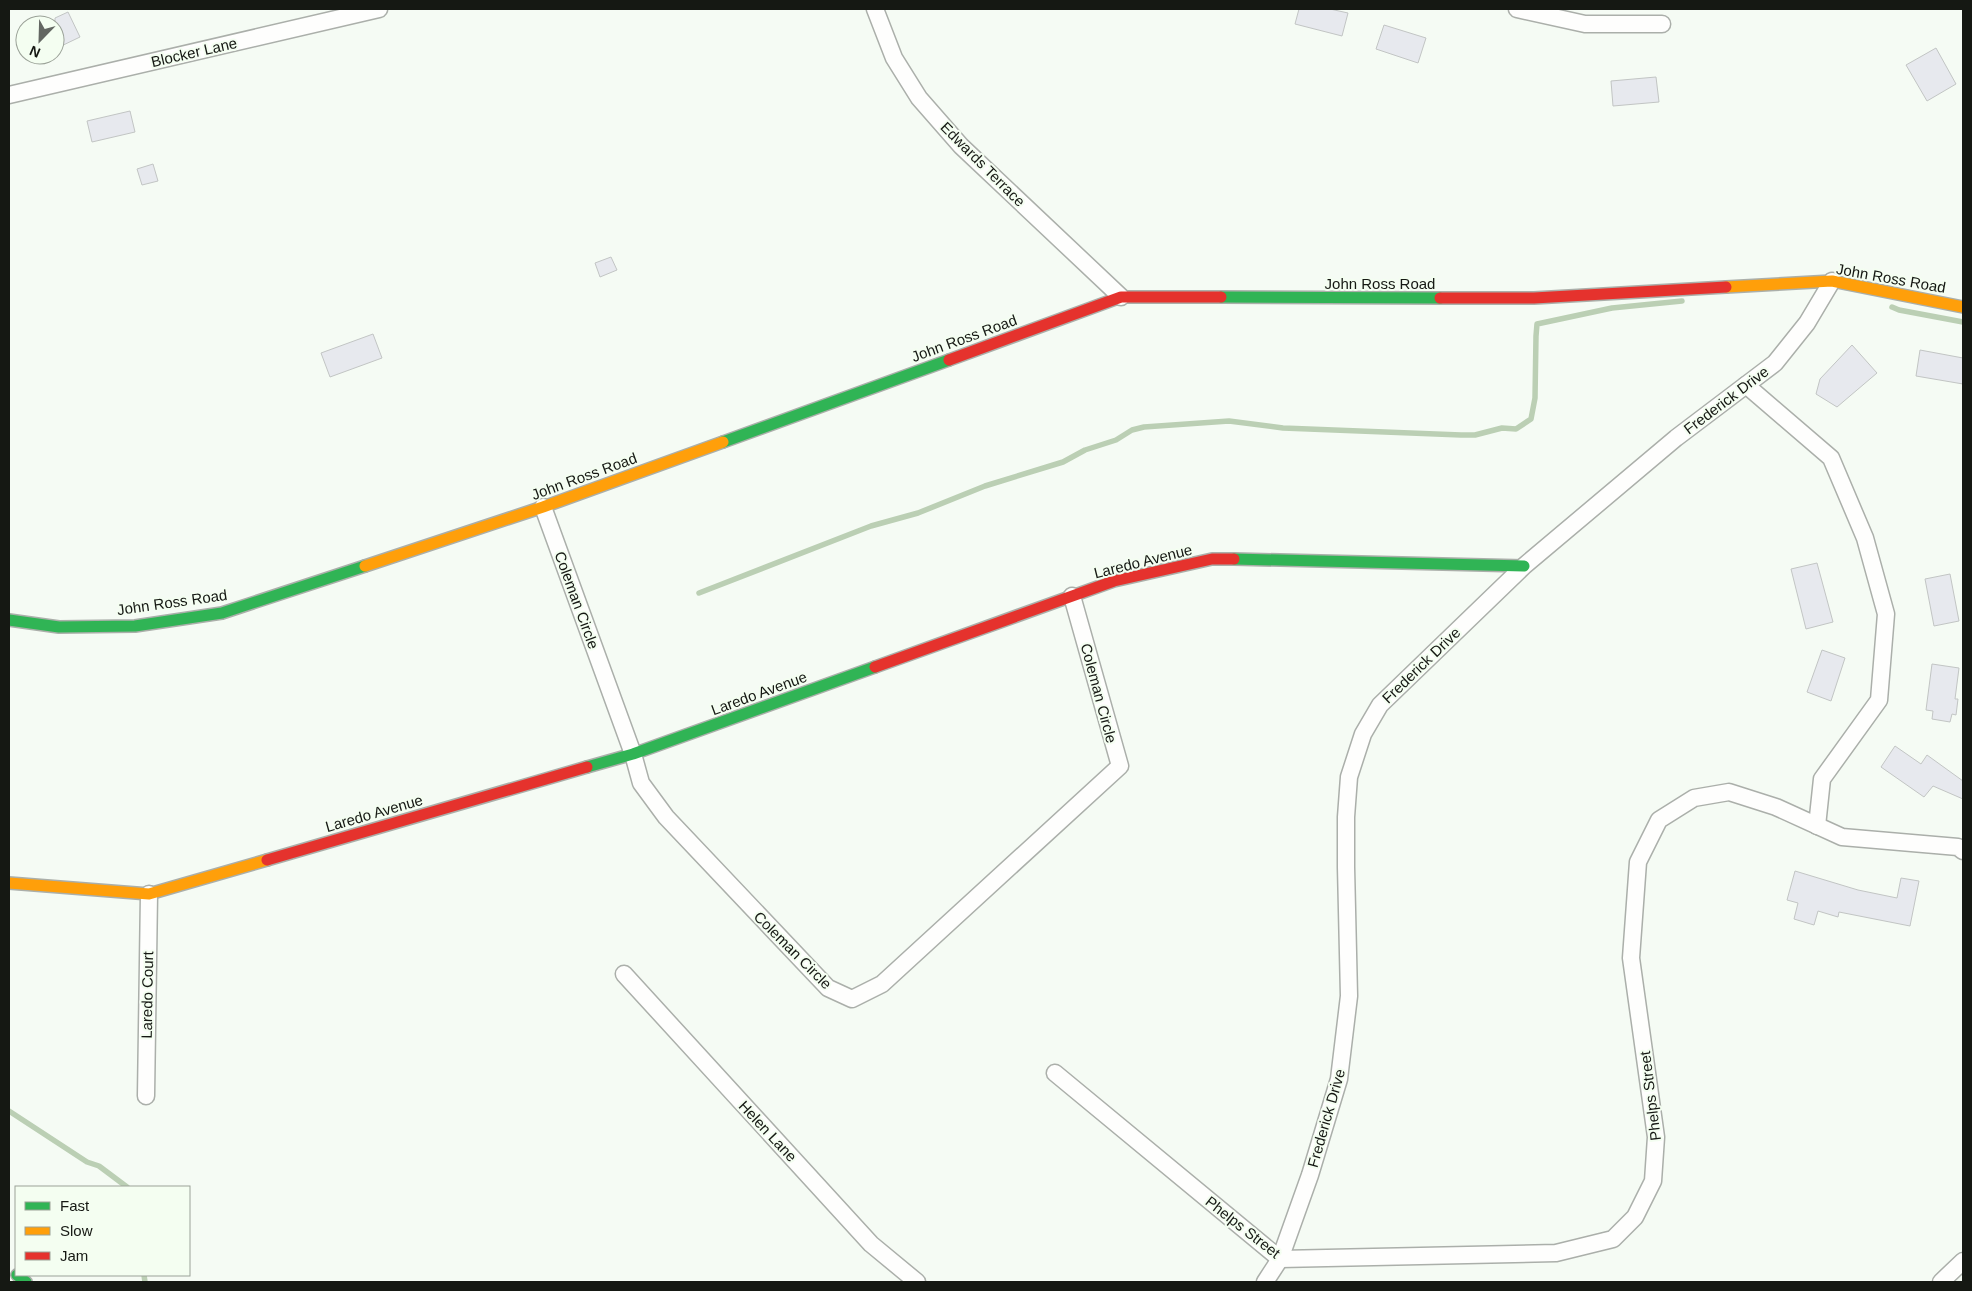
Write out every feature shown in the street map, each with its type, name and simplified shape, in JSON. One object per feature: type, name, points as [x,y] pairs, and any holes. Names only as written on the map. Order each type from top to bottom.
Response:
[{"type":"street","name":"Blocker Lane","points":[[9,95],[380,9]]},
{"type":"street","name":"Edwards Terrace","points":[[875,9],[894,58],[919,98],[961,146],[1121,297]]},
{"type":"street","points":[[1517,9],[1585,24],[1662,24]]},
{"type":"street","name":"John Ross Road","points":[[9,620],[59,627],[135,626],[222,613],[543,507],[1121,297],[1534,298],[1832,281],[1963,307]]},
{"type":"street","name":"Frederick Drive","points":[[1266,1282],[1280,1259],[1310,1175],[1339,1079],[1350,996],[1346,817],[1349,777],[1363,734],[1380,705],[1524,566],[1676,438],[1775,363],[1807,323],[1832,281]]},
{"type":"street","points":[[1746,385],[1831,458],[1865,538],[1886,614],[1879,700],[1822,779],[1817,826]]},
{"type":"street","name":"Coleman Circle","points":[[543,507],[633,754],[641,783],[666,817],[828,988],[852,999],[882,984],[1120,766],[1072,596]]},
{"type":"street","name":"Laredo Avenue","points":[[9,882],[148,894],[633,754],[1114,581],[1212,559],[1524,566]]},
{"type":"street","name":"Phelps Street","points":[[1056,1073],[1280,1259],[1556,1253],[1613,1239],[1635,1217],[1653,1181],[1656,1137],[1631,958],[1638,862],[1660,820],[1694,798],[1729,792],[1776,807],[1842,837],[1958,847],[1963,851]]},
{"type":"street","name":"Laredo Court","points":[[146,1096],[148,894]]},
{"type":"street","name":"Helen Lane","points":[[624,974],[871,1244],[917,1282]]},
{"type":"street","points":[[1941,1282],[1963,1261]]},
{"type":"building","points":[[1299,9],[1330,9],[1348,13],[1342,36],[1295,24]]},
{"type":"building","points":[[68,12],[80,37],[65,44],[65,15],[62,15]]},
{"type":"building","points":[[1384,25],[1426,38],[1418,63],[1376,49]]},
{"type":"building","points":[[1936,48],[1956,84],[1927,101],[1906,65]]},
{"type":"building","points":[[1656,77],[1659,102],[1613,106],[1611,81]]},
{"type":"building","points":[[130,111],[135,132],[92,142],[87,121]]},
{"type":"building","points":[[153,164],[158,181],[142,185],[137,169]]},
{"type":"building","points":[[611,257],[617,270],[600,277],[595,263]]},
{"type":"building","points":[[373,334],[382,358],[330,377],[321,353]]},
{"type":"building","points":[[1852,345],[1877,373],[1837,407],[1816,394],[1820,379]]},
{"type":"building","points":[[1920,350],[1963,358],[1963,384],[1916,376]]},
{"type":"building","points":[[1817,563],[1833,622],[1806,629],[1791,569]]},
{"type":"building","points":[[1950,574],[1959,621],[1934,626],[1925,579]]},
{"type":"building","points":[[1822,650],[1845,658],[1831,701],[1807,692]]},
{"type":"building","points":[[1932,664],[1959,668],[1955,699],[1958,699],[1956,715],[1952,714],[1950,722],[1932,719],[1933,711],[1926,710]]},
{"type":"building","points":[[1895,746],[1921,764],[1927,755],[1963,781],[1963,799],[1933,786],[1924,797],[1881,767]]},
{"type":"building","points":[[1795,871],[1858,890],[1897,898],[1901,878],[1919,881],[1910,926],[1839,912],[1838,917],[1818,911],[1814,925],[1794,919],[1798,903],[1787,900]]},
{"type":"waterway","points":[[699,593],[871,526],[918,513],[985,486],[1063,462],[1085,450],[1116,440],[1132,430],[1144,427],[1229,421],[1283,428],[1461,435],[1475,435],[1502,428],[1516,429],[1531,419],[1535,398],[1537,324],[1612,308],[1682,301]]},
{"type":"waterway","points":[[1892,307],[1963,322]]},
{"type":"waterway","points":[[9,1111],[87,1162],[99,1166],[126,1186]]},
{"type":"waterway","points":[[144,1276],[145,1282]]},
{"type":"traffic: fast","points":[[1221,297],[1440,298]]},
{"type":"traffic: fast","points":[[723,442],[949,360]]},
{"type":"traffic: fast","points":[[1234,559],[1524,566]]},
{"type":"traffic: fast","points":[[9,620],[59,627],[135,626],[222,613],[365,566]]},
{"type":"traffic: fast","points":[[587,767],[633,754],[875,667]]},
{"type":"traffic: fast","points":[[18,1276],[26,1282]]},
{"type":"traffic: slow","points":[[1726,287],[1832,281],[1963,307]]},
{"type":"traffic: slow","points":[[365,566],[543,507],[723,442]]},
{"type":"traffic: slow","points":[[9,883],[149,894],[267,860]]},
{"type":"traffic: jam","points":[[1440,298],[1534,298],[1726,287]]},
{"type":"traffic: jam","points":[[949,360],[1121,297],[1221,297]]},
{"type":"traffic: jam","points":[[875,667],[1114,581],[1212,559],[1234,559]]},
{"type":"traffic: jam","points":[[267,860],[587,767]]}]
